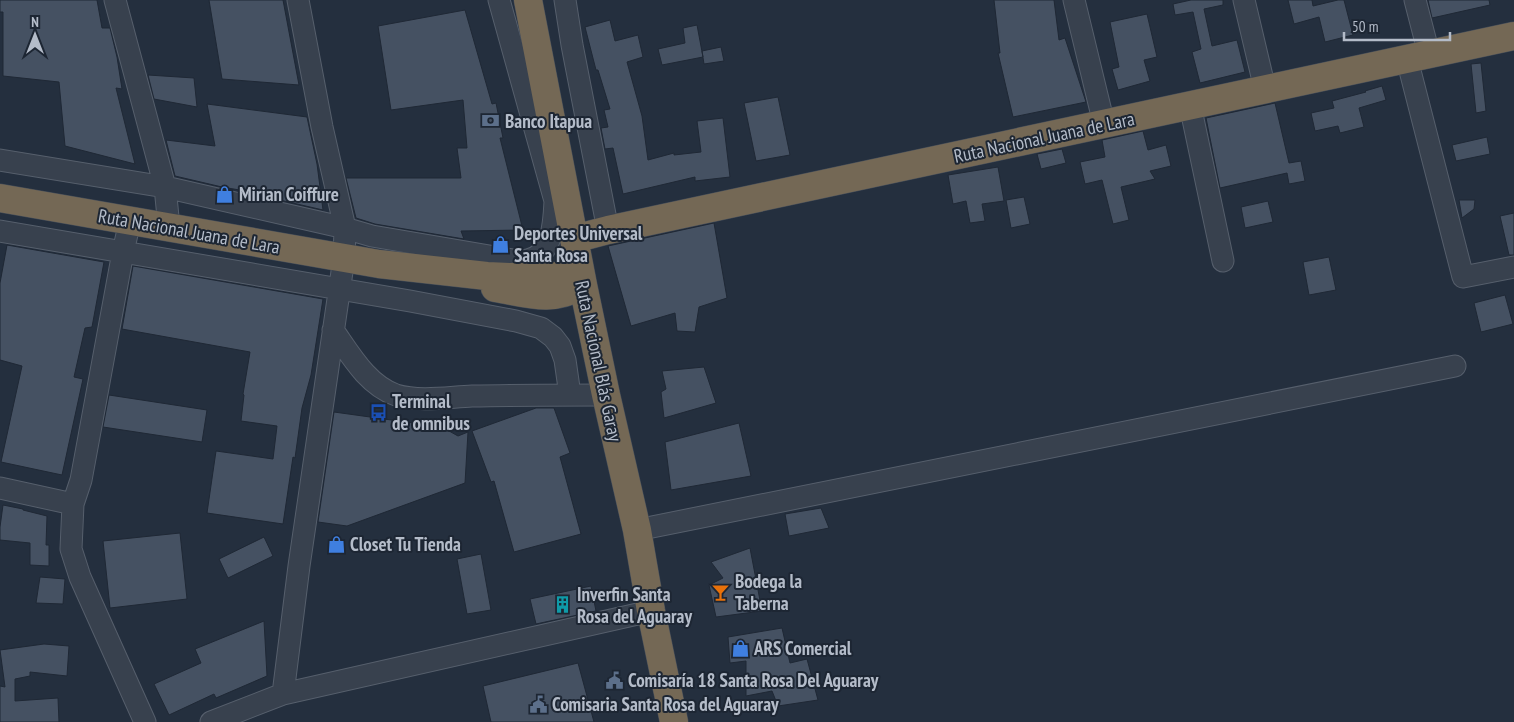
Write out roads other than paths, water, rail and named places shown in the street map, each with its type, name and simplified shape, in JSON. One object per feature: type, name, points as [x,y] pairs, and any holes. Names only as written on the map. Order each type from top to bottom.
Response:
[{"type":"highway","name":"Ruta Nacional Blás Garay","points":[[528,0],[566,202],[606,395],[637,530],[651,611],[674,722]]},
{"type":"highway","name":"Ruta Nacional Juana de Lara","points":[[574,239],[608,230],[1514,36]]},
{"type":"highway","name":"Ruta Nacional Juana de Lara","points":[[0,198],[379,264],[531,285],[548,297],[561,295],[583,285]]},
{"type":"highway","points":[[566,202],[561,240],[556,251],[531,285],[544,298],[568,311],[583,326],[595,343]]},
{"type":"street","points":[[115,0],[165,186],[169,227]]},
{"type":"street","points":[[283,694],[299,566],[344,258],[345,228],[322,127],[298,0]]},
{"type":"street","points":[[0,160],[165,186],[372,236],[507,259],[527,260],[539,256],[548,242],[554,223],[555,201],[499,0]]},
{"type":"street","points":[[565,0],[608,230]]},
{"type":"street","points":[[1074,0],[1104,124]]},
{"type":"street","points":[[1244,0],[1265,89]]},
{"type":"street","points":[[1415,0],[1418,56],[1463,278],[1514,267]]},
{"type":"street","points":[[1190,105],[1223,261]]},
{"type":"street","points":[[130,221],[81,480],[72,504],[71,549],[80,577],[145,722]]},
{"type":"street","points":[[0,231],[507,319],[541,328],[554,337],[560,346],[565,360],[570,395]]},
{"type":"street","points":[[333,330],[361,369],[380,386],[396,395],[419,398],[606,395]]},
{"type":"street","points":[[637,530],[1456,366]]},
{"type":"street","points":[[0,488],[72,504]]},
{"type":"street","points":[[211,722],[283,694],[651,611]]},
{"type":"place","name":"Banco Itapua","points":[[491,121]]},
{"type":"place","name":"Mirian Coiffure","points":[[225,194]]},
{"type":"place","name":"Deportes Universal Santa Rosa","points":[[500,244]]},
{"type":"place","name":"Terminal de omnibus","points":[[378,412]]},
{"type":"place","name":"Closet Tu Tienda","points":[[336,544]]},
{"type":"place","name":"Bodega la Taberna","points":[[721,592]]},
{"type":"place","name":"Inverfin Santa Rosa del Aguaray","points":[[563,605]]},
{"type":"place","name":"ARS Comercial","points":[[740,648]]},
{"type":"place","name":"Comisaría 18 Santa Rosa Del Aguaray","points":[[614,680]]},
{"type":"place","name":"Comisaria Santa Rosa del Aguaray","points":[[538,704]]}]
